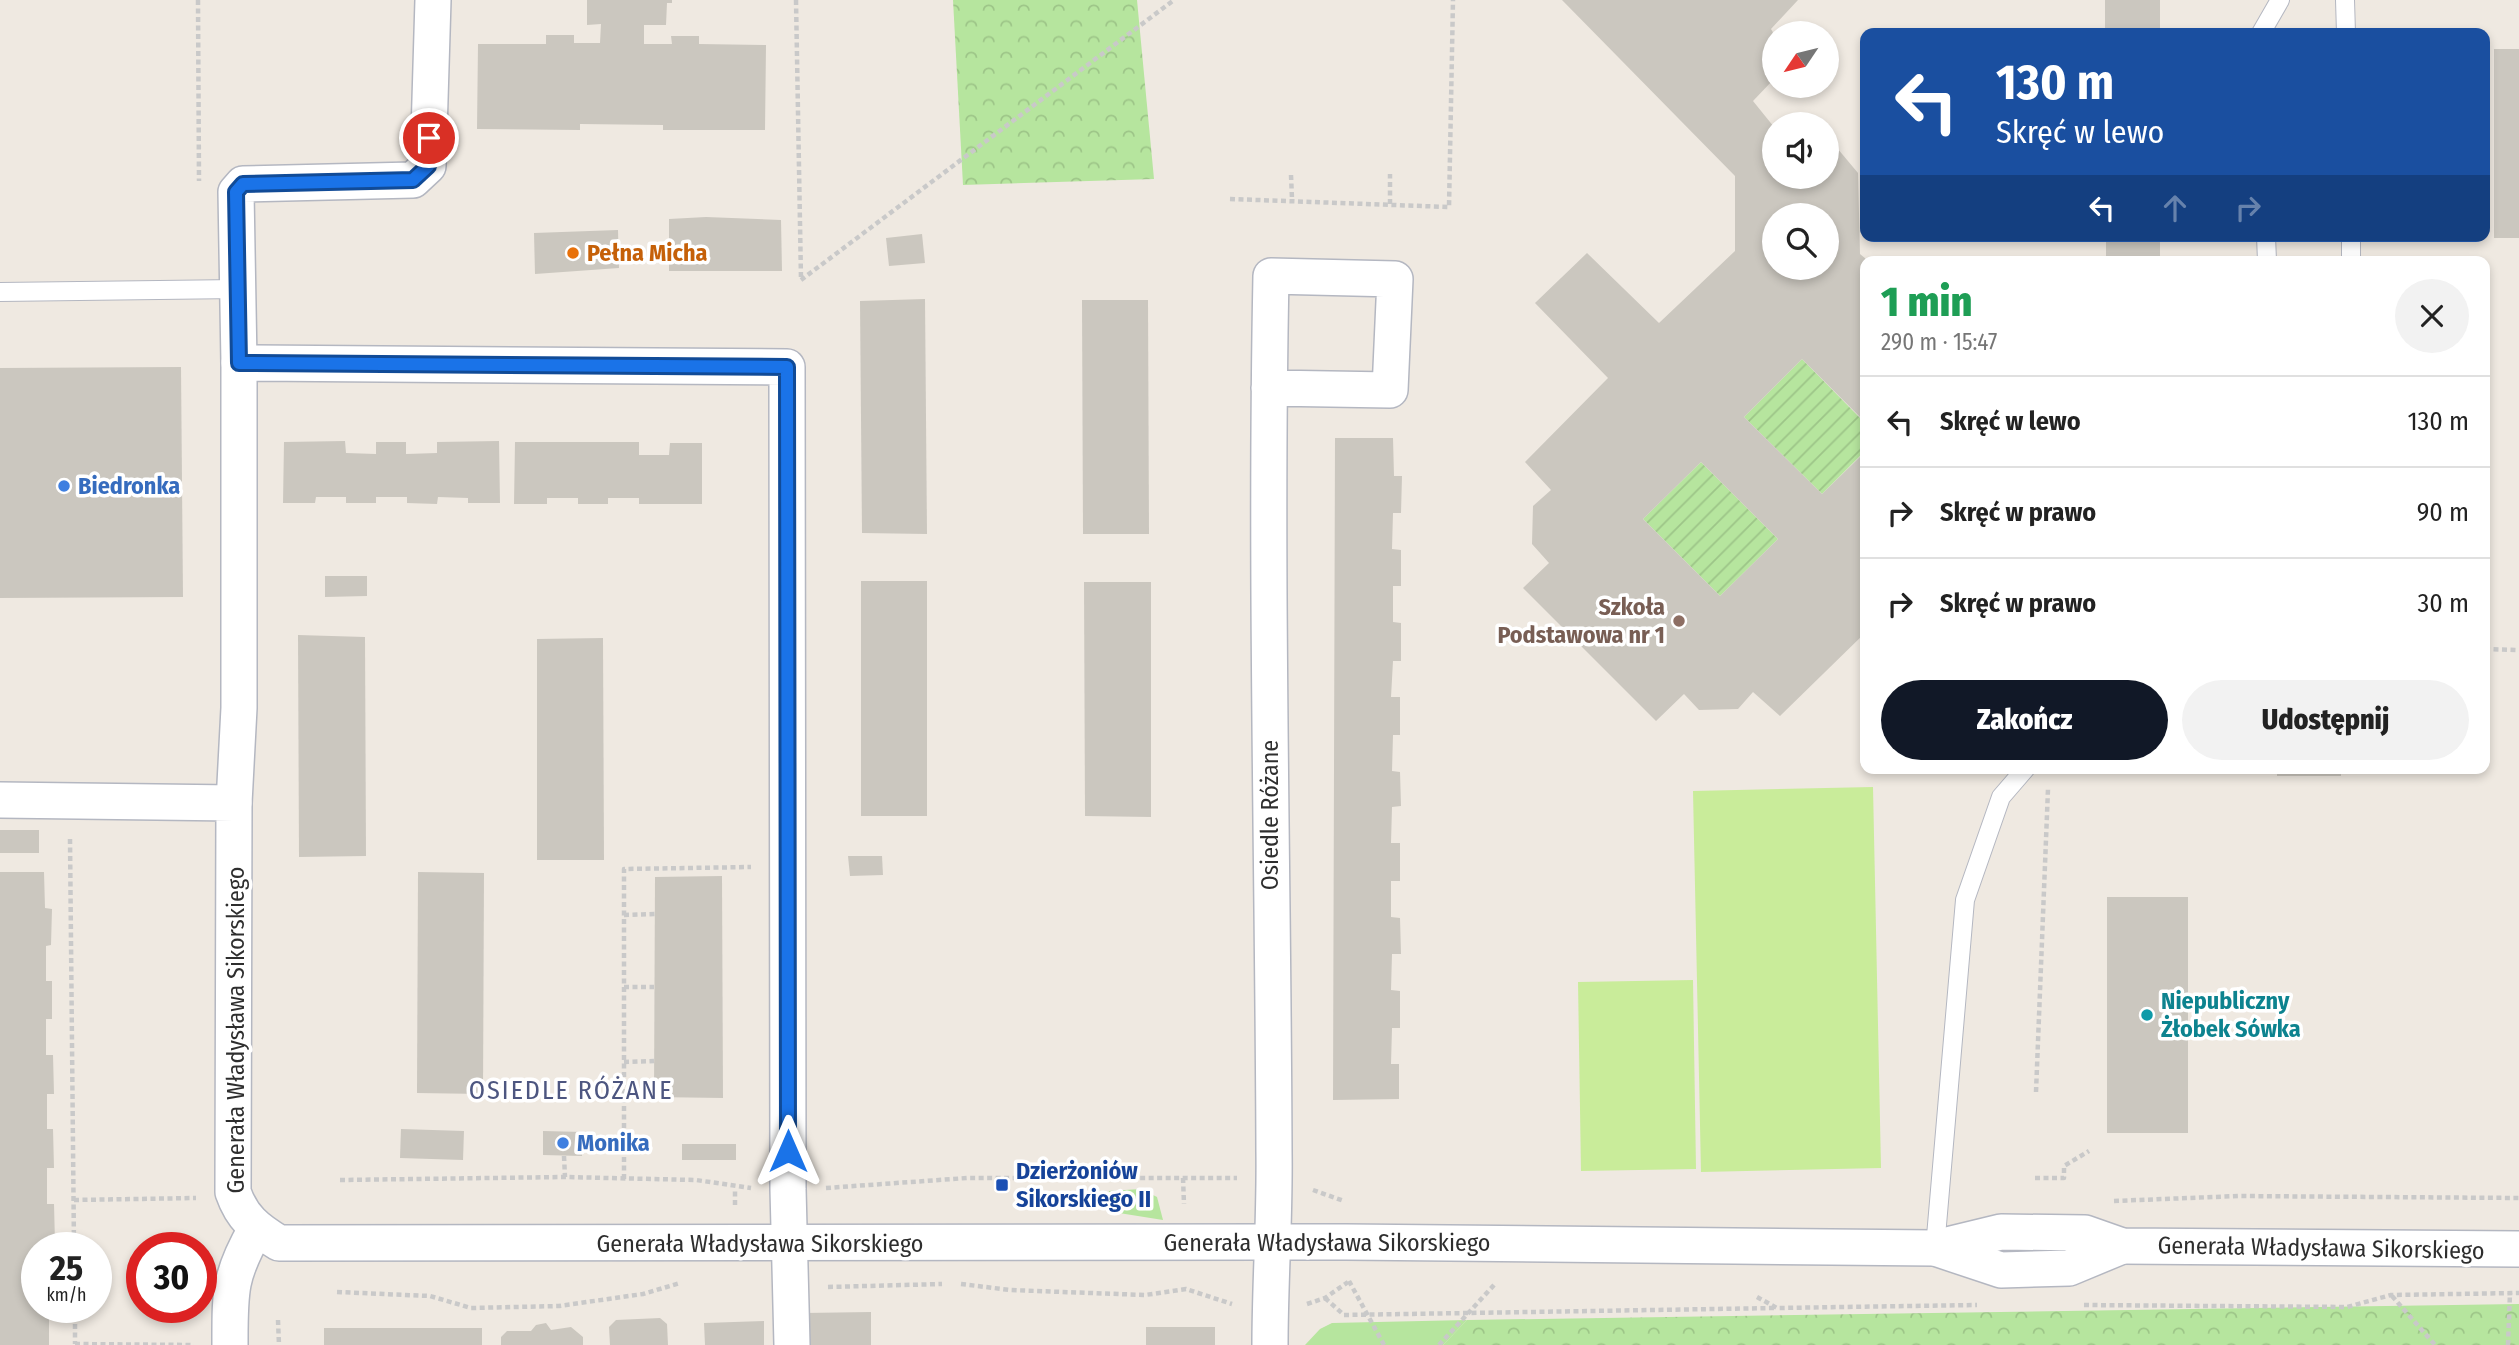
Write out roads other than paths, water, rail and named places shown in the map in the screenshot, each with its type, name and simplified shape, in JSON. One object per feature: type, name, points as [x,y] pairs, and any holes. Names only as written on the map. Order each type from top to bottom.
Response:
[{"type":"street","name":"Generała Władysława Sikorskiego","points":[[433,0],[428,166],[413,180],[243,184],[236,192],[239,708],[234,803],[233,1192],[240,1211],[256,1229],[279,1243],[1272,1242],[1935,1248],[2001,1270],[2068,1268],[2122,1246],[2519,1250]]},
{"type":"street","name":"Osiedle Różane","points":[[1269,388],[1390,390],[1395,279],[1271,276],[1269,388],[1274,1152],[1270,1345]]},
{"type":"street","points":[[239,363],[787,367],[792,1345]]},
{"type":"street","points":[[0,800],[69,803],[234,803]]},
{"type":"street","points":[[230,1345],[230,1290],[237,1263],[256,1229]]},
{"type":"lane","points":[[2264,28],[2280,0]]},
{"type":"lane","points":[[2345,0],[2346,28]]},
{"type":"lane","points":[[0,292],[238,289]]},
{"type":"lane","points":[[1935,1248],[1965,900],[2001,797],[2021,774]]},
{"type":"place","name":"Pełna Micha","points":[[573,253]]},
{"type":"place","name":"Biedronka","points":[[64,486]]},
{"type":"place","name":"Szkoła Podstawowa nr 1","points":[[1679,621]]},
{"type":"place","name":"Niepubliczny Żłobek Sówka","points":[[2147,1015]]},
{"type":"place","name":"Monika","points":[[563,1143]]},
{"type":"place","name":"Dzierżoniów Sikorskiego II","points":[[1002,1185]]},
{"type":"district","name":"OSIEDLE RÓŻANE","points":[[571,1090]]}]
